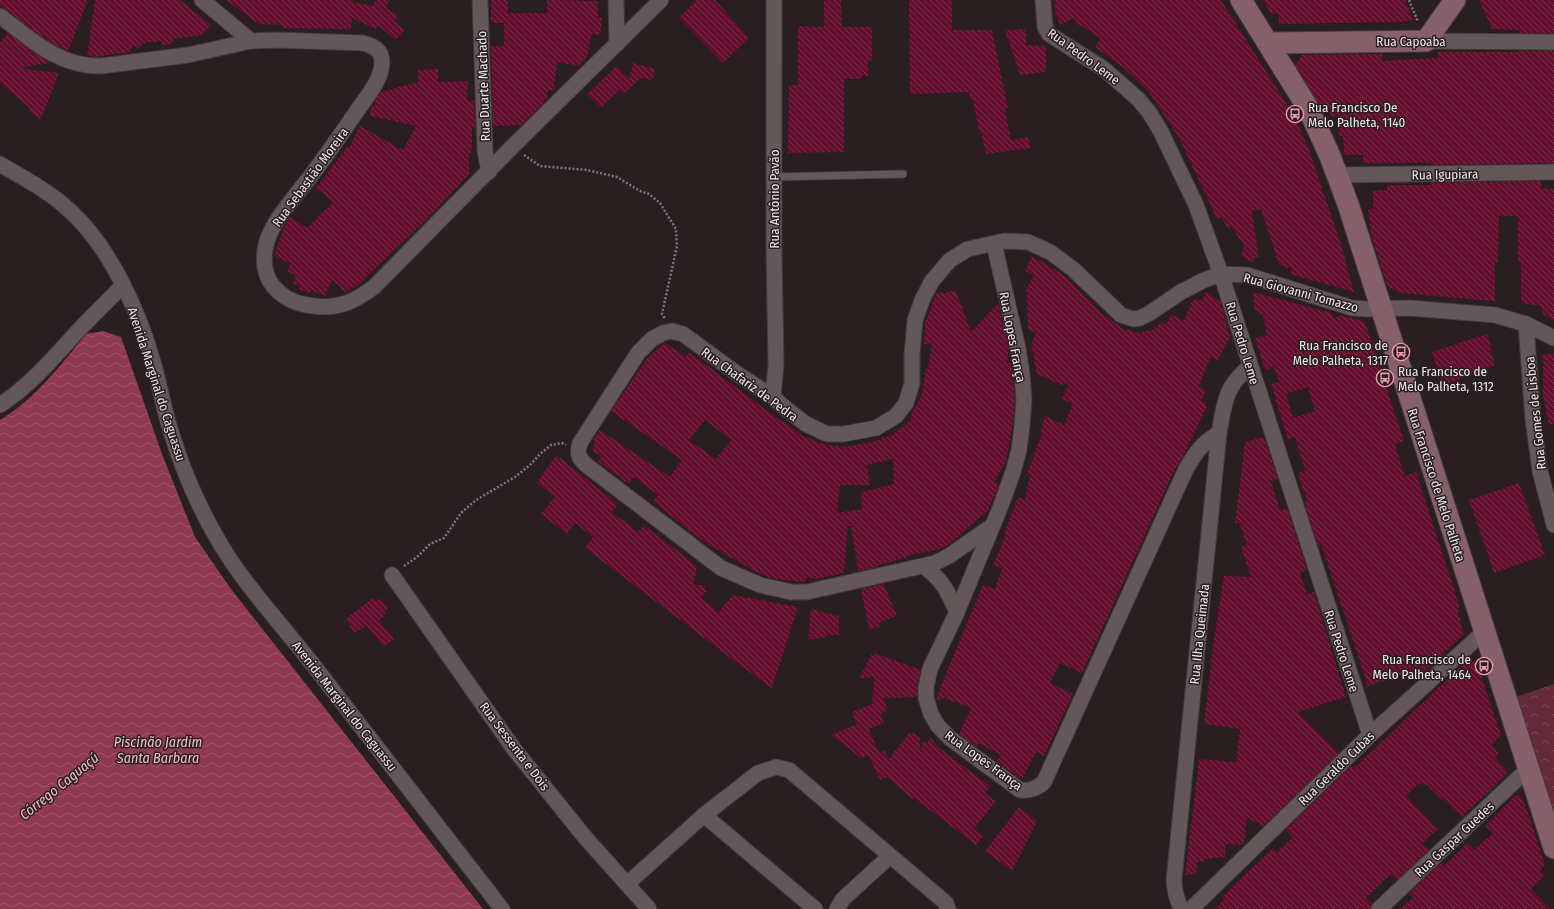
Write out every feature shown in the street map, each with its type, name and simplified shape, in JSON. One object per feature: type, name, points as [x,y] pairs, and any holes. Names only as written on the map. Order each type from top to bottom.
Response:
[{"type":"main road","name":"Rua Francisco de Melo Palheta","points":[[1241,0],[1308,108],[1330,156],[1348,204],[1380,308],[1554,848]]},
{"type":"main road","points":[[1426,41],[1456,0]]},
{"type":"main road","name":"Rua Capoaba","points":[[1268,43],[1426,41]]},
{"type":"street","points":[[202,0],[251,41]]},
{"type":"street","name":"Rua Duarte Machado","points":[[480,0],[485,151],[489,172]]},
{"type":"street","points":[[616,0],[617,44]]},
{"type":"street","name":"Rua Sebastião Moreira","points":[[0,16],[52,54],[66,61],[89,66],[188,55],[251,41],[276,40],[363,43],[377,48],[381,54],[382,63],[380,72],[372,88],[327,155],[280,216],[272,229],[265,248],[265,266],[269,281],[278,292],[288,299],[304,305],[322,308],[339,306],[360,297],[374,287],[512,147],[662,0]]},
{"type":"street","name":"Rua Antônio Pavão","points":[[773,397],[776,364],[774,0]]},
{"type":"street","name":"Rua Pedro Leme","points":[[1044,0],[1044,27],[1049,34],[1104,69],[1138,99],[1153,118],[1164,136],[1196,205],[1221,274],[1370,736]]},
{"type":"street","name":"Rua Capoaba","points":[[1426,41],[1554,42]]},
{"type":"street","name":"Avenida Marginal do Caguassu","points":[[0,164],[46,192],[70,210],[105,253],[123,285],[140,323],[154,364],[171,432],[193,490],[222,546],[241,575],[287,631],[502,909]]},
{"type":"street","name":"Rua Igupiara","points":[[1336,175],[1554,172]]},
{"type":"street","name":"Rua Chafariz de Pedra","points":[[672,332],[683,334],[739,375],[773,397],[806,424],[827,434],[843,434],[861,432],[876,428],[896,416],[906,403],[912,383],[912,354],[915,320],[923,298],[932,281],[950,260],[968,249],[1004,241],[1028,242],[1050,252],[1073,269],[1121,315],[1133,319],[1150,314],[1187,289],[1204,280],[1221,274]]},
{"type":"street","name":"Rua Lopes França","points":[[994,244],[1018,348],[1024,400],[1019,450],[1000,508],[957,612],[930,669],[926,687],[926,698],[938,726],[951,740],[1020,790],[1028,791],[1037,788],[1044,782],[1186,469],[1195,452],[1206,440],[1219,433]]},
{"type":"street","name":"Rua Giovanni Tomazzo","points":[[1221,274],[1247,275],[1352,308],[1367,310],[1380,308],[1410,308],[1495,314],[1526,324],[1554,338]]},
{"type":"street","points":[[0,405],[15,395],[40,374],[79,330],[123,285]]},
{"type":"street","name":"Rua Gomes de Lisboa","points":[[1526,324],[1533,420],[1540,470],[1554,525]]},
{"type":"street","points":[[672,332],[663,333],[652,338],[638,353],[580,443],[577,451],[580,459],[585,464],[721,568],[753,582],[791,592],[807,592],[935,563],[949,556],[992,526]]},
{"type":"street","name":"Rua Ilha Queimada","points":[[1182,909],[1178,902],[1174,880],[1219,433],[1226,399],[1232,384],[1240,374],[1250,366]]},
{"type":"street","points":[[923,566],[935,574],[942,582],[957,612]]},
{"type":"street","name":"Rua Sessenta e Dois","points":[[392,575],[514,749],[584,836],[649,909]]},
{"type":"street","name":"Rua Geraldo Cubas","points":[[1191,909],[1370,736],[1485,631]]},
{"type":"street","points":[[627,884],[704,815],[758,773],[776,767],[789,770],[946,903],[948,909]]},
{"type":"street","name":"Rua Gaspar Guedes","points":[[1379,909],[1529,768]]},
{"type":"street","points":[[704,815],[814,909]]},
{"type":"street","points":[[837,909],[843,899],[890,856]]},
{"type":"lane","points":[[774,177],[903,174]]},
{"type":"path","points":[[512,147],[540,166],[601,172],[616,177],[640,191],[649,194],[660,203],[676,229],[676,246],[662,314],[672,332]]},
{"type":"path","points":[[392,575],[417,557],[430,544],[444,538],[461,513],[476,500],[515,477],[551,445],[562,443],[577,451]]},
{"type":"green space","points":[[1554,684],[1554,848],[1507,700]]},
{"type":"water","name":"Piscinão Jardim Santa Barbara","points":[[103,331],[121,337],[162,454],[195,537],[231,589],[483,909],[0,909],[0,420],[13,412],[47,381],[86,334]]},
{"type":"building","points":[[0,0],[88,0],[68,51],[51,43],[29,27],[0,5]]},
{"type":"building","points":[[95,0],[180,0],[211,25],[202,35],[173,39],[173,44],[162,45],[162,41],[143,43],[139,49],[134,45],[129,52],[94,57],[87,56]]},
{"type":"building","points":[[226,0],[353,0],[353,2],[374,6],[375,0],[389,0],[386,8],[398,15],[395,21],[405,30],[395,40],[378,25],[376,29],[352,18],[351,29],[283,28],[283,25],[259,24]]},
{"type":"building","points":[[491,0],[508,0],[508,13],[547,13],[547,0],[598,1],[598,17],[602,18],[600,35],[592,33],[587,57],[579,66],[557,62],[554,90],[549,90],[549,92],[547,92],[547,99],[544,99],[544,103],[521,125],[493,126],[491,46],[504,46],[504,23],[491,23]]},
{"type":"building","points":[[697,0],[715,0],[749,38],[723,63],[679,18]]},
{"type":"building","points":[[824,0],[841,0],[842,27],[872,27],[872,61],[868,61],[868,76],[862,76],[862,79],[844,79],[844,152],[788,153],[789,85],[798,85],[798,26],[824,27]]},
{"type":"building","points":[[909,0],[952,0],[952,30],[992,30],[1008,108],[1005,109],[1011,140],[1028,137],[1030,148],[986,154],[981,131],[979,131],[973,99],[970,99],[969,92],[910,94]]},
{"type":"building","points":[[1054,0],[1221,0],[1297,122],[1308,147],[1345,256],[1354,292],[1290,274],[1292,269],[1279,265],[1261,209],[1252,211],[1259,258],[1255,257],[1253,262],[1241,256],[1244,246],[1231,226],[1228,228],[1221,217],[1217,219],[1179,138],[1149,92],[1124,68],[1095,47],[1100,38],[1080,25],[1078,26],[1074,18],[1060,25],[1056,15]]},
{"type":"building","points":[[1263,0],[1405,0],[1413,20],[1401,22],[1279,24],[1279,15],[1270,12]]},
{"type":"building","points":[[1479,0],[1554,0],[1554,33],[1520,33],[1520,30],[1492,29]]},
{"type":"building","points":[[1026,29],[1026,45],[1046,46],[1046,72],[1020,75],[1005,30]]},
{"type":"building","points":[[8,33],[30,50],[51,63],[23,67],[23,69],[59,73],[41,119],[28,111],[30,108],[0,83],[0,43]]},
{"type":"building","points":[[1554,51],[1554,163],[1431,165],[1431,163],[1363,163],[1363,155],[1344,155],[1343,136],[1339,136],[1338,117],[1330,116],[1330,108],[1321,108],[1295,65],[1302,55],[1382,54],[1382,61],[1438,58],[1438,52]]},
{"type":"building","points":[[633,63],[655,69],[652,80],[641,78],[624,94],[619,90],[601,108],[587,94],[617,66],[629,79]]},
{"type":"building","points":[[438,69],[438,82],[468,81],[467,101],[474,101],[475,127],[472,127],[472,145],[471,153],[469,153],[469,174],[426,220],[357,286],[345,292],[332,279],[325,296],[311,290],[309,293],[299,290],[300,286],[293,283],[296,276],[287,271],[290,263],[274,256],[284,227],[290,217],[307,228],[333,202],[316,188],[347,147],[349,148],[360,126],[403,150],[416,126],[370,116],[372,105],[375,105],[375,101],[381,92],[418,82],[418,70]]},
{"type":"building","points":[[1541,181],[1541,188],[1554,189],[1554,320],[1543,314],[1542,306],[1521,303],[1521,262],[1518,262],[1518,216],[1499,216],[1498,262],[1495,262],[1495,301],[1399,293],[1387,285],[1371,234],[1368,209],[1373,209],[1373,191],[1387,190],[1387,185]]},
{"type":"building","points":[[1032,256],[1064,275],[1104,315],[1126,331],[1127,329],[1138,333],[1153,330],[1154,327],[1157,328],[1160,322],[1166,325],[1171,315],[1184,320],[1192,301],[1197,299],[1202,301],[1206,292],[1221,302],[1230,337],[1218,360],[1211,357],[1199,385],[1206,391],[1201,401],[1206,403],[1206,408],[1186,451],[1173,473],[1082,673],[1060,663],[1050,683],[1073,694],[1044,756],[1036,752],[1022,779],[997,762],[1001,755],[978,743],[977,747],[959,734],[971,708],[944,698],[936,701],[983,585],[995,589],[1002,568],[993,565],[1006,534],[1004,534],[1018,497],[1025,500],[1030,473],[1026,476],[1042,434],[1040,433],[1045,416],[1064,425],[1073,404],[1062,399],[1069,383],[1061,385],[1037,374],[1031,344],[1036,333],[1028,329],[1027,293],[1025,292],[1034,275],[1025,271]]},
{"type":"building","points":[[947,291],[956,291],[971,332],[998,303],[1009,347],[1007,363],[1011,363],[1015,400],[1013,423],[1006,462],[995,481],[999,484],[988,510],[950,544],[936,550],[906,556],[907,557],[877,566],[878,567],[858,571],[851,526],[848,526],[844,573],[816,579],[807,577],[806,581],[801,582],[770,578],[756,572],[708,544],[687,529],[653,501],[658,495],[634,477],[629,484],[598,461],[601,456],[593,451],[594,439],[600,430],[670,477],[682,460],[611,411],[650,355],[665,343],[686,357],[689,352],[803,436],[824,444],[844,447],[871,442],[892,435],[912,419],[910,416],[920,399],[926,369],[928,369],[932,343],[924,344],[925,323],[937,292],[946,294]],"holes":[[[705,420],[731,440],[716,459],[689,440]],[[893,459],[894,484],[861,492],[862,509],[837,513],[840,485],[870,485],[867,465]]]},
{"type":"building","points":[[1253,292],[1332,313],[1334,318],[1341,315],[1365,322],[1404,441],[1395,444],[1405,476],[1416,472],[1460,607],[1457,608],[1464,634],[1422,674],[1420,668],[1368,686],[1321,544],[1318,545],[1304,502],[1307,501],[1298,473],[1305,471],[1295,437],[1288,440],[1271,384],[1279,382],[1274,367],[1265,370],[1255,338],[1267,335],[1263,314],[1259,315],[1259,311],[1255,311]],"holes":[[[1308,387],[1315,411],[1293,418],[1286,394]]]},
{"type":"building","points":[[1487,334],[1492,348],[1490,349],[1495,365],[1443,385],[1432,352]]},
{"type":"building","points":[[1543,354],[1554,354],[1554,424],[1549,425],[1543,396]]},
{"type":"building","points":[[1264,437],[1278,479],[1271,481],[1280,510],[1287,508],[1307,570],[1300,573],[1307,594],[1314,592],[1346,697],[1298,712],[1339,753],[1264,826],[1247,818],[1244,845],[1225,844],[1225,857],[1204,859],[1203,862],[1197,862],[1196,874],[1185,875],[1199,759],[1236,762],[1240,729],[1204,724],[1213,646],[1224,576],[1251,577],[1241,547],[1247,545],[1239,522],[1235,524],[1245,442]]},
{"type":"building","points":[[556,455],[618,504],[612,512],[638,532],[644,525],[697,566],[694,584],[706,586],[704,589],[707,591],[701,598],[719,612],[732,595],[798,607],[772,688],[585,548],[593,537],[575,523],[567,534],[541,514],[555,496],[537,483]]},
{"type":"building","points":[[1519,483],[1545,555],[1494,573],[1469,500]]},
{"type":"building","points":[[884,584],[897,616],[880,622],[880,627],[869,629],[861,589]]},
{"type":"building","points":[[373,598],[376,601],[380,598],[388,608],[384,612],[386,614],[379,620],[394,639],[384,647],[366,626],[354,633],[346,619]]},
{"type":"building","points":[[811,609],[839,616],[839,635],[827,635],[827,637],[808,640]]},
{"type":"building","points":[[874,653],[921,670],[917,685],[917,697],[883,698],[888,710],[880,714],[884,723],[869,729],[879,753],[884,750],[889,759],[909,733],[913,733],[920,738],[920,752],[923,741],[927,743],[931,738],[937,746],[990,786],[985,793],[996,801],[974,829],[983,836],[976,845],[914,798],[913,799],[887,777],[880,780],[868,755],[861,758],[831,735],[857,724],[852,712],[872,704],[874,677],[860,678],[871,655],[873,656]]},
{"type":"building","points":[[1469,659],[1478,667],[1501,735],[1492,745],[1499,753],[1495,757],[1508,773],[1462,817],[1443,798],[1442,800],[1427,785],[1418,784],[1406,796],[1438,829],[1422,844],[1429,850],[1397,880],[1391,874],[1366,898],[1372,904],[1370,909],[1214,909],[1224,900],[1222,897],[1273,848],[1277,852],[1293,837],[1286,830],[1351,766],[1354,768]]},
{"type":"building","points":[[1518,793],[1524,801],[1545,865],[1540,870],[1545,875],[1531,889],[1550,909],[1400,909],[1413,897],[1409,893],[1441,863],[1444,866],[1467,843],[1474,850],[1493,833],[1485,826]]},
{"type":"building","points":[[1019,807],[1037,821],[1012,871],[985,851]]},
{"type":"place","name":"Rua Francisco De Melo Palheta, 1140","points":[[1295,114]]},
{"type":"place","name":"Rua Francisco de Melo Palheta, 1317","points":[[1401,352]]},
{"type":"place","name":"Rua Francisco de Melo Palheta, 1312","points":[[1385,378]]},
{"type":"place","name":"Rua Francisco de Melo Palheta, 1464","points":[[1484,666]]},
{"type":"water label","name":"Córrego Caguaçú","points":[[59,786]]}]
